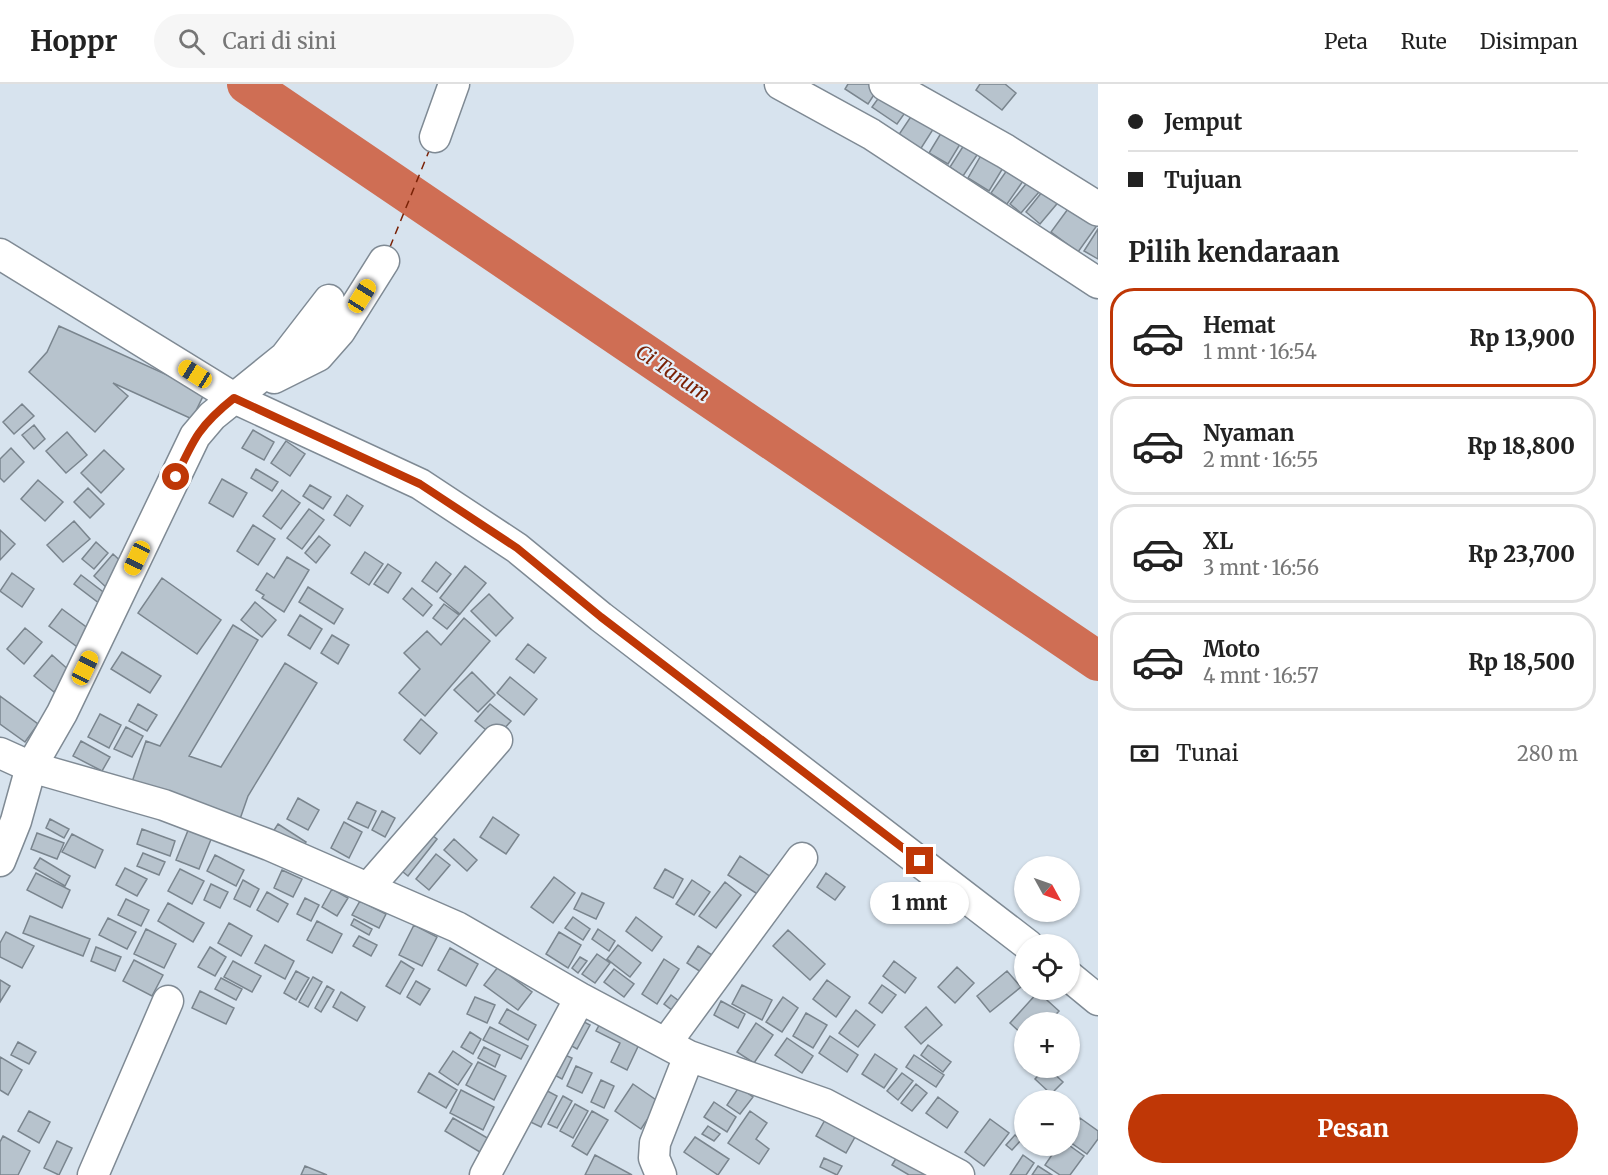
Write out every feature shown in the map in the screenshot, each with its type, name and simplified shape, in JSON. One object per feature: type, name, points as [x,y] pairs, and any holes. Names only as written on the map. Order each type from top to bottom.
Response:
[{"type":"main road","points":[[886,84],[1005,151],[1098,209]]},
{"type":"street","points":[[435,137],[454,84]]},
{"type":"street","points":[[780,84],[871,134],[1098,283]]},
{"type":"street","points":[[0,254],[234,398],[420,484],[517,548],[601,617],[1014,934]]},
{"type":"street","points":[[234,398],[318,356],[340,331],[384,261]]},
{"type":"street","points":[[0,861],[16,821],[31,767],[62,713],[195,436],[212,416],[285,357],[329,300]]},
{"type":"street","points":[[368,888],[497,740]]},
{"type":"street","points":[[0,753],[31,767],[164,805],[269,845],[457,927],[580,998],[677,1050],[825,1104],[954,1174]]},
{"type":"street","points":[[661,1175],[654,1158],[655,1143],[677,1050],[802,858]]},
{"type":"street","points":[[1080,986],[1098,1000]]},
{"type":"street","points":[[485,1175],[580,998]]},
{"type":"street","points":[[93,1175],[168,1001]]},
{"type":"building","points":[[848,84],[881,84],[868,104],[845,89]]},
{"type":"building","points":[[980,84],[1005,84],[1016,93],[1002,110],[976,90]]},
{"type":"building","points":[[885,89],[909,107],[897,124],[872,107]]},
{"type":"building","points":[[918,106],[939,120],[918,153],[896,139]]},
{"type":"building","points":[[949,120],[968,131],[948,164],[929,153]]},
{"type":"building","points":[[971,134],[985,143],[963,176],[950,167]]},
{"type":"building","points":[[987,145],[1009,158],[989,191],[968,178]]},
{"type":"building","points":[[1014,160],[1030,171],[1007,204],[991,193]]},
{"type":"building","points":[[1033,175],[1045,185],[1021,213],[1010,204]]},
{"type":"building","points":[[1046,187],[1061,199],[1040,224],[1026,212]]},
{"type":"building","points":[[1076,198],[1098,224],[1078,252],[1051,232]]},
{"type":"building","points":[[1098,229],[1098,259],[1084,251]]},
{"type":"building","points":[[59,326],[205,392],[192,419],[113,383],[128,396],[95,432],[29,372],[47,352]]},
{"type":"building","points":[[22,404],[34,416],[14,434],[3,422]]},
{"type":"building","points":[[34,425],[45,439],[34,449],[22,435]]},
{"type":"building","points":[[253,430],[274,442],[264,460],[242,448]]},
{"type":"building","points":[[67,432],[87,455],[66,473],[46,451]]},
{"type":"building","points":[[286,441],[305,454],[290,476],[271,463]]},
{"type":"building","points":[[11,448],[24,462],[4,482],[0,478],[0,459]]},
{"type":"building","points":[[104,450],[124,469],[101,493],[81,473]]},
{"type":"building","points":[[256,469],[278,482],[272,491],[251,478]]},
{"type":"building","points":[[222,479],[247,493],[233,517],[209,503]]},
{"type":"building","points":[[38,480],[63,502],[45,521],[21,499]]},
{"type":"building","points":[[310,485],[331,497],[323,509],[303,496]]},
{"type":"building","points":[[88,488],[104,504],[90,518],[74,502]]},
{"type":"building","points":[[282,490],[300,503],[281,529],[263,516]]},
{"type":"building","points":[[347,495],[363,506],[350,526],[334,515]]},
{"type":"building","points":[[309,509],[324,520],[302,549],[287,538]]},
{"type":"building","points":[[74,521],[90,539],[63,562],[47,545]]},
{"type":"building","points":[[253,525],[275,539],[258,565],[237,551]]},
{"type":"building","points":[[0,530],[15,544],[0,560]]},
{"type":"building","points":[[319,536],[330,545],[316,563],[305,553]]},
{"type":"building","points":[[96,542],[108,553],[94,569],[82,559]]},
{"type":"building","points":[[365,552],[383,564],[369,585],[351,573]]},
{"type":"building","points":[[113,554],[127,567],[108,589],[94,576]]},
{"type":"building","points":[[287,557],[309,570],[284,612],[262,598],[264,595],[256,590],[267,573],[274,578]]},
{"type":"building","points":[[436,562],[451,574],[437,592],[422,581]]},
{"type":"building","points":[[388,564],[401,573],[388,593],[374,584]]},
{"type":"building","points":[[465,566],[486,583],[460,614],[440,598]]},
{"type":"building","points":[[12,573],[34,589],[22,607],[0,591]]},
{"type":"building","points":[[81,575],[115,601],[108,610],[74,584]]},
{"type":"building","points":[[162,578],[221,620],[197,654],[138,613]]},
{"type":"building","points":[[308,587],[343,609],[334,624],[299,602]]},
{"type":"building","points":[[412,588],[432,605],[423,616],[403,599]]},
{"type":"building","points":[[489,594],[513,618],[496,636],[471,611]]},
{"type":"building","points":[[255,602],[276,620],[262,637],[241,620]]},
{"type":"building","points":[[444,604],[459,615],[447,629],[433,618]]},
{"type":"building","points":[[62,609],[93,632],[80,649],[49,626]]},
{"type":"building","points":[[300,615],[322,629],[310,649],[288,635]]},
{"type":"building","points":[[464,618],[490,641],[425,716],[399,693],[420,669],[404,653],[427,631],[441,645]]},
{"type":"building","points":[[233,625],[258,640],[189,756],[221,767],[285,663],[317,683],[248,796],[240,819],[132,782],[146,741],[160,746]]},
{"type":"building","points":[[25,628],[42,642],[24,664],[7,649]]},
{"type":"building","points":[[332,635],[349,645],[338,664],[321,653]]},
{"type":"building","points":[[528,644],[546,658],[534,673],[516,659]]},
{"type":"building","points":[[122,652],[161,676],[150,693],[111,669]]},
{"type":"building","points":[[52,655],[71,672],[54,692],[34,676]]},
{"type":"building","points":[[472,672],[495,695],[478,712],[454,690]]},
{"type":"building","points":[[510,677],[537,699],[524,715],[497,693]]},
{"type":"building","points":[[0,696],[38,724],[25,742],[0,724]]},
{"type":"building","points":[[138,704],[157,715],[147,731],[129,721]]},
{"type":"building","points":[[490,704],[511,721],[496,738],[475,721]]},
{"type":"building","points":[[100,714],[121,725],[109,748],[88,737]]},
{"type":"building","points":[[421,719],[437,733],[420,754],[404,740]]},
{"type":"building","points":[[126,727],[143,736],[132,757],[114,749]]},
{"type":"building","points":[[81,741],[110,757],[102,771],[73,756]]},
{"type":"building","points":[[298,798],[319,810],[308,830],[287,819]]},
{"type":"building","points":[[357,802],[376,811],[368,828],[348,819]]},
{"type":"building","points":[[382,811],[395,818],[385,837],[372,830]]},
{"type":"building","points":[[493,817],[519,835],[506,854],[480,837]]},
{"type":"building","points":[[50,819],[69,829],[64,838],[46,828]]},
{"type":"building","points":[[344,822],[362,832],[349,858],[331,848]]},
{"type":"building","points":[[278,824],[306,842],[297,856],[269,838]]},
{"type":"building","points":[[189,828],[212,837],[199,869],[176,860]]},
{"type":"building","points":[[142,829],[175,841],[170,856],[137,844]]},
{"type":"building","points":[[427,831],[437,839],[408,876],[398,868]]},
{"type":"building","points":[[37,833],[64,843],[57,859],[31,849]]},
{"type":"building","points":[[72,834],[103,850],[95,868],[62,852]]},
{"type":"building","points":[[454,839],[477,860],[467,871],[444,850]]},
{"type":"building","points":[[143,853],[165,862],[159,875],[137,866]]},
{"type":"building","points":[[436,854],[450,865],[429,890],[416,879]]},
{"type":"building","points":[[215,855],[244,870],[236,886],[207,871]]},
{"type":"building","points":[[740,856],[774,879],[762,897],[728,875]]},
{"type":"building","points":[[40,858],[70,876],[65,886],[34,868]]},
{"type":"building","points":[[125,868],[147,879],[137,896],[116,885]]},
{"type":"building","points":[[180,869],[204,881],[192,904],[168,891]]},
{"type":"building","points":[[665,869],[683,879],[673,898],[654,888]]},
{"type":"building","points":[[282,870],[302,879],[293,897],[274,888]]},
{"type":"building","points":[[36,873],[70,890],[62,908],[27,890]]},
{"type":"building","points":[[826,873],[845,887],[835,900],[817,887]]},
{"type":"building","points":[[554,877],[575,893],[553,923],[531,907]]},
{"type":"building","points":[[243,880],[259,889],[250,907],[234,899]]},
{"type":"building","points":[[692,880],[710,892],[694,915],[676,904]]},
{"type":"building","points":[[725,882],[741,895],[716,928],[699,916]]},
{"type":"building","points":[[211,884],[228,892],[220,908],[204,900]]},
{"type":"building","points":[[332,889],[348,898],[337,916],[322,907]]},
{"type":"building","points":[[267,892],[288,904],[278,922],[257,910]]},
{"type":"building","points":[[582,893],[604,903],[596,919],[574,909]]},
{"type":"building","points":[[305,898],[319,905],[311,921],[297,914]]},
{"type":"building","points":[[126,899],[149,910],[141,926],[118,915]]},
{"type":"building","points":[[360,901],[386,914],[379,928],[352,915]]},
{"type":"building","points":[[168,903],[204,923],[193,942],[158,921]]},
{"type":"building","points":[[30,916],[90,939],[83,956],[23,933]]},
{"type":"building","points":[[573,917],[590,929],[583,940],[565,928]]},
{"type":"building","points":[[636,917],[662,937],[652,951],[626,931]]},
{"type":"building","points":[[108,918],[136,932],[127,949],[99,935]]},
{"type":"building","points":[[354,919],[372,929],[369,935],[351,925]]},
{"type":"building","points":[[317,921],[342,934],[332,953],[307,940]]},
{"type":"building","points":[[229,923],[252,936],[241,956],[218,943]]},
{"type":"building","points":[[414,925],[437,937],[422,966],[399,955]]},
{"type":"building","points":[[146,929],[176,944],[164,968],[134,954]]},
{"type":"building","points":[[598,929],[615,941],[609,951],[592,939]]},
{"type":"building","points":[[788,930],[825,964],[810,980],[773,946]]},
{"type":"building","points":[[6,932],[34,946],[22,968],[0,957],[0,943]]},
{"type":"building","points":[[559,932],[581,945],[568,968],[546,954]]},
{"type":"building","points":[[359,936],[377,945],[371,956],[353,946]]},
{"type":"building","points":[[265,945],[294,961],[285,979],[255,963]]},
{"type":"building","points":[[618,945],[641,963],[630,977],[607,959]]},
{"type":"building","points":[[698,946],[715,957],[704,974],[687,963]]},
{"type":"building","points":[[96,947],[121,957],[115,971],[91,961]]},
{"type":"building","points":[[210,947],[226,957],[215,976],[198,967]]},
{"type":"building","points":[[450,948],[478,964],[466,986],[438,970]]},
{"type":"building","points":[[597,954],[610,963],[595,983],[582,974]]},
{"type":"building","points":[[580,957],[587,961],[578,973],[572,968]]},
{"type":"building","points":[[664,959],[679,969],[657,1004],[642,994]]},
{"type":"building","points":[[134,960],[163,975],[152,996],[123,981]]},
{"type":"building","points":[[233,961],[261,976],[252,992],[224,977]]},
{"type":"building","points":[[401,961],[414,969],[400,994],[386,986]]},
{"type":"building","points":[[894,961],[916,978],[905,993],[883,976]]},
{"type":"building","points":[[498,967],[532,992],[518,1010],[484,985]]},
{"type":"building","points":[[957,967],[974,983],[955,1003],[938,987]]},
{"type":"building","points":[[614,969],[634,984],[624,997],[604,982]]},
{"type":"building","points":[[296,971],[309,978],[296,1000],[284,993]]},
{"type":"building","points":[[1007,971],[1014,979],[1014,993],[990,1012],[977,996]]},
{"type":"building","points":[[313,977],[322,982],[308,1007],[299,1002]]},
{"type":"building","points":[[221,978],[242,989],[236,1000],[215,989]]},
{"type":"building","points":[[0,980],[10,986],[0,1002]]},
{"type":"building","points":[[827,980],[850,997],[836,1017],[813,999]]},
{"type":"building","points":[[416,981],[430,989],[420,1005],[407,997]]},
{"type":"building","points":[[742,985],[772,1000],[762,1020],[732,1004]]},
{"type":"building","points":[[882,985],[896,995],[882,1013],[869,1003]]},
{"type":"building","points":[[327,986],[334,990],[321,1012],[315,1008]]},
{"type":"building","points":[[200,991],[234,1008],[226,1024],[192,1008]]},
{"type":"building","points":[[341,992],[365,1007],[357,1021],[333,1007]]},
{"type":"building","points":[[671,995],[687,1007],[680,1016],[664,1004]]},
{"type":"building","points":[[475,997],[495,1005],[487,1023],[467,1014]]},
{"type":"building","points":[[783,997],[798,1008],[782,1032],[766,1022]]},
{"type":"building","points":[[1031,1000],[1047,1000],[1059,1011],[1058,1012],[1020,1012]]},
{"type":"building","points":[[721,1001],[745,1014],[738,1028],[714,1015]]},
{"type":"building","points":[[926,1007],[942,1025],[921,1044],[905,1027]]},
{"type":"building","points":[[507,1009],[536,1025],[528,1040],[499,1023]]},
{"type":"building","points":[[856,1010],[875,1025],[858,1047],[839,1033]]},
{"type":"building","points":[[806,1013],[827,1025],[813,1048],[793,1036]]},
{"type":"building","points":[[573,1016],[590,1025],[577,1049],[561,1040]]},
{"type":"building","points":[[603,1018],[642,1038],[627,1070],[611,1062],[620,1043],[596,1031]]},
{"type":"building","points":[[756,1023],[773,1035],[754,1063],[737,1052]]},
{"type":"building","points":[[490,1027],[528,1046],[521,1059],[483,1040]]},
{"type":"building","points":[[470,1032],[481,1039],[473,1054],[461,1047]]},
{"type":"building","points":[[830,1036],[858,1055],[847,1072],[819,1053]]},
{"type":"building","points":[[787,1038],[813,1056],[802,1073],[775,1055]]},
{"type":"building","points":[[18,1042],[36,1052],[29,1064],[11,1055]]},
{"type":"building","points":[[928,1045],[951,1062],[943,1072],[921,1055]]},
{"type":"building","points":[[484,1047],[500,1055],[495,1067],[478,1058]]},
{"type":"building","points":[[554,1050],[572,1058],[562,1079],[545,1070]]},
{"type":"building","points":[[453,1051],[472,1064],[458,1085],[439,1072]]},
{"type":"building","points":[[875,1054],[897,1069],[884,1088],[862,1074]]},
{"type":"building","points":[[914,1055],[944,1075],[936,1087],[906,1067]]},
{"type":"building","points":[[0,1057],[22,1070],[8,1095],[0,1090]]},
{"type":"building","points":[[478,1062],[506,1076],[494,1100],[466,1085]]},
{"type":"building","points":[[576,1066],[592,1073],[582,1093],[567,1086]]},
{"type":"building","points":[[429,1073],[457,1090],[446,1108],[418,1092]]},
{"type":"building","points":[[902,1073],[913,1081],[898,1100],[887,1091]]},
{"type":"building","points":[[1059,1078],[1063,1082],[1055,1090],[1047,1090],[1035,1079]]},
{"type":"building","points":[[601,1080],[614,1086],[604,1108],[591,1102]]},
{"type":"building","points":[[633,1084],[659,1102],[641,1129],[615,1111]]},
{"type":"building","points":[[916,1084],[927,1093],[912,1111],[901,1103]]},
{"type":"building","points":[[536,1085],[557,1096],[541,1127],[520,1117]]},
{"type":"building","points":[[739,1087],[753,1097],[740,1114],[727,1105]]},
{"type":"building","points":[[461,1090],[494,1107],[483,1130],[450,1113]]},
{"type":"building","points":[[563,1096],[572,1101],[557,1128],[548,1124]]},
{"type":"building","points":[[938,1097],[958,1112],[947,1128],[926,1113]]},
{"type":"building","points":[[714,1102],[736,1117],[727,1132],[704,1117]]},
{"type":"building","points":[[575,1104],[588,1111],[573,1138],[560,1131]]},
{"type":"building","points":[[29,1111],[50,1122],[39,1143],[18,1131]]},
{"type":"building","points":[[592,1111],[608,1120],[587,1155],[572,1146]]},
{"type":"building","points":[[750,1111],[767,1123],[756,1139],[769,1149],[759,1164],[728,1143]]},
{"type":"building","points":[[453,1118],[496,1143],[488,1157],[445,1131]]},
{"type":"building","points":[[1080,1118],[1098,1131],[1098,1139],[1087,1154],[1080,1149]]},
{"type":"building","points":[[990,1119],[1009,1133],[984,1166],[965,1152]]},
{"type":"building","points":[[825,1120],[855,1137],[846,1153],[816,1136]]},
{"type":"building","points":[[708,1126],[720,1134],[714,1141],[702,1134]]},
{"type":"building","points":[[3,1136],[30,1151],[18,1175],[0,1175],[0,1142]]},
{"type":"building","points":[[1014,1136],[1014,1148],[1012,1150],[1006,1145]]},
{"type":"building","points":[[695,1137],[729,1159],[718,1175],[684,1152]]},
{"type":"building","points":[[57,1141],[72,1148],[59,1175],[44,1168]]},
{"type":"building","points":[[903,1147],[929,1175],[909,1175],[892,1165]]},
{"type":"building","points":[[1080,1153],[1084,1156],[1070,1175],[1060,1175],[1045,1165],[1051,1156],[1080,1156]]},
{"type":"building","points":[[595,1155],[632,1175],[585,1175]]},
{"type":"building","points":[[1022,1156],[1034,1163],[1026,1175],[1010,1175]]},
{"type":"building","points":[[824,1158],[842,1166],[837,1175],[820,1167]]},
{"type":"building","points":[[305,1166],[327,1175],[301,1175]]},
{"type":"building","points":[[1038,1166],[1052,1175],[1032,1175]]},
{"type":"waterway","name":"Ci Tarum","points":[[247,84],[1098,661]]},
{"type":"ferry route","points":[[390,247],[429,151]]},
{"type":"route","points":[[176,477],[195,436],[212,416],[234,398],[420,484],[517,548],[601,617],[920,861]]}]
